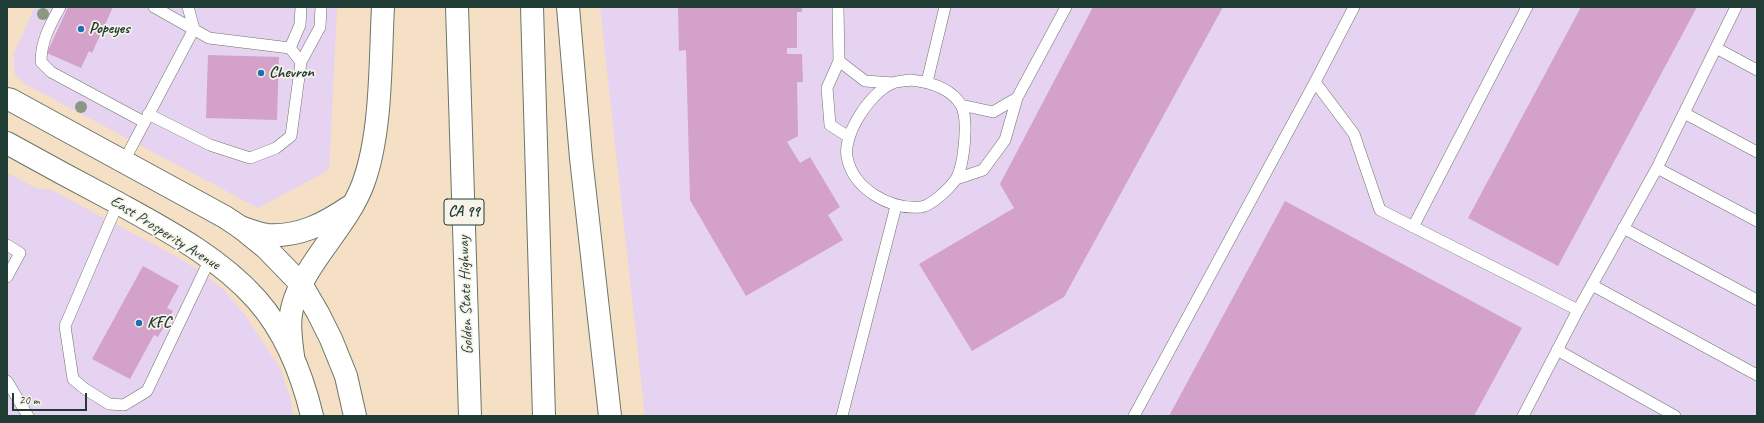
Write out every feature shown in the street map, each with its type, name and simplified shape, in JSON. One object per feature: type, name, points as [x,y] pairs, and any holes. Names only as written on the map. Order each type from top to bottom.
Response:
[{"type":"main road","points":[[292,356],[292,306],[301,284],[354,204],[363,184],[374,140],[383,7]]},
{"type":"main road","name":"Golden State Highway","points":[[458,7],[470,416]]},
{"type":"main road","points":[[532,7],[544,416]]},
{"type":"main road","points":[[568,7],[581,158],[610,416]]},
{"type":"main road","points":[[7,99],[192,198],[240,227],[266,248],[301,284],[318,313],[331,339],[346,376],[355,416]]},
{"type":"main road","name":"East Prosperity Avenue","points":[[7,143],[118,203],[182,240],[210,259],[243,285],[258,301],[276,326],[292,356],[302,378],[312,416]]},
{"type":"main road","points":[[240,227],[266,235],[286,235],[304,232],[332,218],[354,204]]},
{"type":"lane","points":[[60,7],[49,27],[41,49],[41,62],[52,72],[146,118],[210,145],[250,158],[276,148],[291,136],[301,62],[320,28],[321,7]]},
{"type":"lane","points":[[154,7],[209,38],[290,48],[301,62]]},
{"type":"lane","points":[[124,161],[194,29],[188,7]]},
{"type":"lane","points":[[290,48],[300,25],[301,7]]},
{"type":"lane","points":[[838,7],[839,61],[827,88],[830,125],[849,137]]},
{"type":"lane","points":[[927,82],[945,7]]},
{"type":"lane","points":[[956,179],[983,170],[1005,140],[1018,98],[1066,7]]},
{"type":"lane","points":[[1134,416],[1354,7]]},
{"type":"lane","points":[[1413,227],[1527,7]]},
{"type":"lane","points":[[1524,415],[1578,310],[1657,168],[1736,7]]},
{"type":"lane","points":[[1716,48],[1757,70]]},
{"type":"lane","points":[[839,61],[865,81],[893,83],[911,80],[927,82],[947,92],[961,105],[993,112],[1018,98]]},
{"type":"lane","points":[[1315,82],[1354,134],[1380,210],[1578,310]]},
{"type":"lane","points":[[893,83],[872,98],[858,118],[849,137],[847,156],[854,175],[872,194],[896,206],[922,207],[938,198],[956,179],[966,143],[961,105]]},
{"type":"lane","points":[[1684,113],[1757,152]]},
{"type":"lane","points":[[1657,168],[1757,221]]},
{"type":"lane","points":[[118,203],[65,326],[74,379],[85,389],[109,404],[124,406],[146,391],[210,259]]},
{"type":"lane","points":[[842,416],[896,206]]},
{"type":"lane","points":[[1623,228],[1757,300]]},
{"type":"lane","points":[[7,245],[20,253],[7,277]]},
{"type":"lane","points":[[1592,285],[1757,375]]},
{"type":"lane","points":[[1557,350],[1675,416]]},
{"type":"lane","points":[[7,381],[28,416]]},
{"type":"shaded area","points":[[35,7],[337,7],[329,170],[258,208],[25,84],[14,73],[14,53]]},
{"type":"shaded area","points":[[600,7],[1757,7],[1757,416],[645,416]]},
{"type":"shaded area","points":[[7,173],[36,188],[52,190],[177,257],[200,271],[223,289],[245,315],[280,368],[290,396],[293,416],[7,416]]},
{"type":"building","name":"Popeyes","points":[[68,7],[113,7],[92,53],[89,51],[81,68],[47,53]]},
{"type":"building","points":[[678,7],[802,7],[802,12],[797,12],[797,48],[787,48],[787,54],[802,54],[803,82],[797,82],[798,136],[787,142],[800,163],[810,157],[840,207],[828,215],[843,240],[746,296],[690,200],[686,50],[679,51]]},
{"type":"building","points":[[1093,7],[1223,7],[1064,297],[972,351],[919,264],[1014,208],[1000,184]]},
{"type":"building","points":[[1581,7],[1697,7],[1558,266],[1468,218]]},
{"type":"building","points":[[208,55],[279,57],[277,120],[206,118]]},
{"type":"building","points":[[1285,201],[1522,328],[1474,416],[1169,416]]},
{"type":"building","name":"KFC","points":[[143,266],[179,286],[167,308],[173,311],[158,337],[154,335],[130,379],[92,359]]},
{"type":"place","name":"Popeyes","points":[[81,29]]},
{"type":"place","name":"Chevron","points":[[261,73]]},
{"type":"place","name":"KFC","points":[[139,323]]}]
